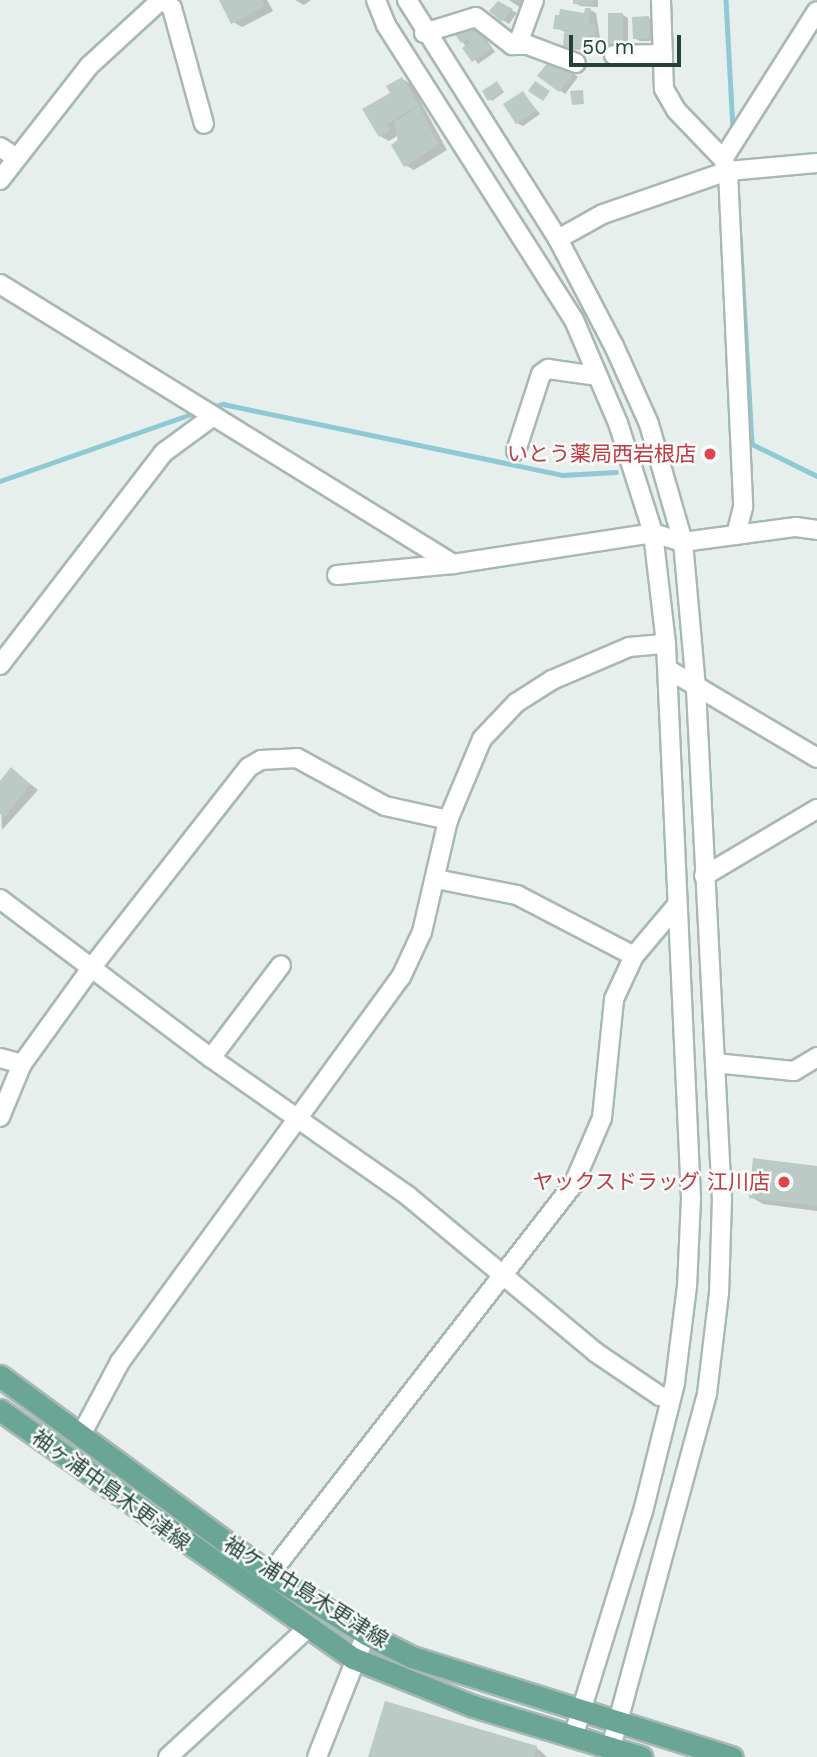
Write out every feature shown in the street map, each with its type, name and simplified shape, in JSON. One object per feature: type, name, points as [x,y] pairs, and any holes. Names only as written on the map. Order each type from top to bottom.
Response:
[{"type":"main road","name":"袖ケ浦中島木更津線","points":[[0,1376],[270,1574],[366,1634],[412,1657],[583,1708],[732,1757]]},
{"type":"main road","name":"袖ヶ浦中島木更津線","points":[[0,1410],[353,1658],[473,1706],[641,1757]]},
{"type":"street","points":[[0,180],[15,157],[89,66],[163,0],[172,8],[204,124]]},
{"type":"street","points":[[376,0],[386,25],[574,320],[618,423],[653,533],[669,670],[691,1199],[687,1286],[671,1398],[573,1737]]},
{"type":"street","points":[[407,0],[424,33],[558,239],[614,346],[649,424],[683,542],[696,689],[722,1199],[719,1293],[708,1394],[611,1748]]},
{"type":"street","points":[[512,45],[519,41],[534,0]]},
{"type":"street","points":[[661,0],[664,89],[676,110],[725,165]]},
{"type":"street","points":[[736,535],[743,507],[725,165],[810,35],[817,11]]},
{"type":"street","points":[[424,33],[476,17],[512,45],[528,45],[576,63]]},
{"type":"street","points":[[614,55],[663,54]]},
{"type":"street","points":[[0,147],[15,157]]},
{"type":"street","points":[[558,239],[603,214],[725,165],[817,163]]},
{"type":"street","points":[[0,284],[453,564]]},
{"type":"street","points":[[516,451],[541,374],[548,369],[597,376]]},
{"type":"street","points":[[0,665],[163,453],[212,417]]},
{"type":"street","points":[[337,575],[453,564],[653,533],[683,542],[796,527],[817,530]]},
{"type":"street","points":[[80,1435],[120,1362],[399,981],[422,932],[448,820],[482,739],[516,703],[594,659],[629,647],[666,644]]},
{"type":"street","points":[[669,670],[696,689],[817,758]]},
{"type":"street","points":[[0,1117],[22,1064],[92,967],[238,779],[261,760],[297,758],[385,806],[448,820]]},
{"type":"street","points":[[704,876],[817,809]]},
{"type":"street","points":[[436,878],[517,895],[634,956]]},
{"type":"street","points":[[0,898],[211,1058],[408,1196],[595,1352],[660,1396],[671,1398]]},
{"type":"street","points":[[270,1574],[502,1272],[560,1205],[596,1139],[614,999],[634,956],[677,905]]},
{"type":"street","points":[[211,1058],[281,965]]},
{"type":"street","points":[[715,1063],[794,1071],[817,1057]]},
{"type":"street","points":[[0,1058],[22,1064]]},
{"type":"street","points":[[168,1757],[308,1628]]},
{"type":"street","points":[[317,1757],[353,1658],[366,1634]]},
{"type":"building","points":[[219,0],[262,0],[265,6],[231,24]]},
{"type":"building","points":[[573,0],[593,0],[592,5],[573,4]]},
{"type":"building","points":[[498,1],[513,9],[502,22],[489,11]]},
{"type":"building","points":[[585,8],[591,8],[589,24],[595,25],[595,36],[588,35],[586,49],[563,47],[564,33],[570,30],[553,29],[555,15],[559,15],[560,9],[584,13]]},
{"type":"building","points":[[608,13],[623,13],[623,48],[608,48]]},
{"type":"building","points":[[649,16],[650,38],[633,39],[632,17]]},
{"type":"building","points":[[472,21],[491,49],[472,62],[462,48],[470,43],[467,39],[461,43],[454,33]]},
{"type":"building","points":[[553,56],[574,73],[559,92],[537,76]]},
{"type":"building","points":[[402,77],[419,105],[387,124],[391,130],[379,137],[362,109],[390,93],[386,86]]},
{"type":"building","points":[[497,81],[503,91],[488,101],[482,91]]},
{"type":"building","points":[[535,81],[550,91],[543,101],[528,91]]},
{"type":"building","points":[[583,90],[584,104],[572,105],[570,91]]},
{"type":"building","points":[[523,91],[536,111],[516,124],[503,104]]},
{"type":"building","points":[[419,106],[439,145],[404,167],[391,145],[398,140],[394,122]]},
{"type":"building","points":[[11,767],[30,784],[5,817],[0,814],[0,781]]},
{"type":"building","name":"ヤックスドラッグ 江川店","points":[[753,1158],[817,1166],[817,1206],[749,1198]]},
{"type":"building","points":[[385,1701],[537,1746],[534,1757],[368,1757]]},
{"type":"waterway","points":[[726,0],[733,131]]},
{"type":"waterway","points":[[740,234],[752,444],[817,476]]},
{"type":"waterway","points":[[209,408],[223,404],[562,475],[616,472]]},
{"type":"waterway","points":[[0,481],[197,412]]},
{"type":"place","name":"いとう薬局西岩根店","points":[[710,454]]},
{"type":"place","name":"ヤックスドラッグ 江川店","points":[[784,1182]]}]
